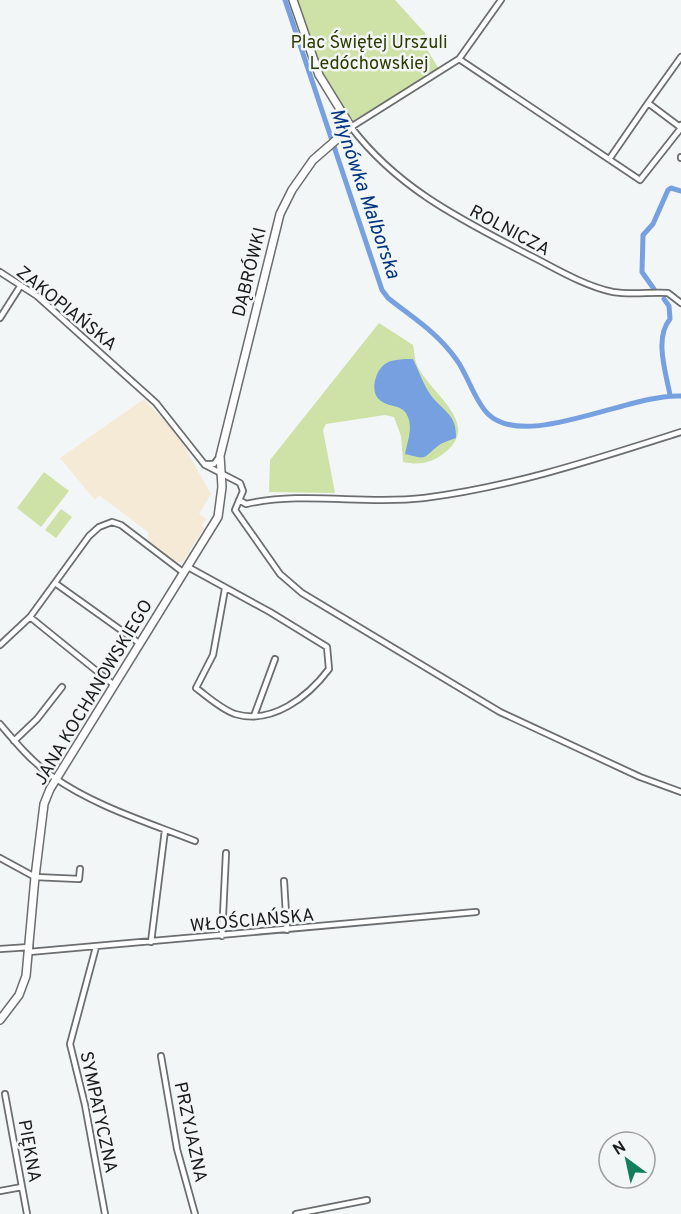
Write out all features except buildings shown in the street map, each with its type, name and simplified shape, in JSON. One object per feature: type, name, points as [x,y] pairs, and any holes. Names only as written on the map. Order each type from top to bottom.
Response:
[{"type":"street","points":[[293,0],[320,75],[351,127],[459,59],[501,0]]},
{"type":"street","points":[[610,158],[681,57]]},
{"type":"street","points":[[459,59],[640,180],[680,127],[648,102]]},
{"type":"street","name":"DĄBRÓWKI","points":[[222,487],[221,453],[278,222],[298,179],[329,145],[351,127]]},
{"type":"street","name":"ROLNICZA","points":[[351,127],[400,179],[453,215],[561,272],[603,289],[636,294],[668,293],[681,303]]},
{"type":"street","name":"ZAKOPIAŃSKA","points":[[0,272],[37,296],[116,365],[156,404],[203,463]]},
{"type":"street","points":[[0,318],[21,285]]},
{"type":"street","points":[[239,500],[246,504],[263,501],[337,498],[426,498],[556,472],[681,432]]},
{"type":"street","points":[[203,463],[213,464],[221,453]]},
{"type":"street","points":[[203,463],[236,480],[243,489],[235,506],[236,511],[280,574],[302,593],[510,717],[640,777],[681,792]]},
{"type":"street","points":[[222,487],[236,480]]},
{"type":"street","name":"JANA KOCHANOWSKIEGO","points":[[0,1020],[14,1004],[24,986],[30,949],[35,877],[44,804],[56,778],[212,527],[219,512],[222,487]]},
{"type":"street","points":[[0,645],[30,617],[89,536],[99,527],[112,522],[121,525],[186,570],[243,596],[327,647],[329,669],[283,710],[254,716],[234,713],[196,688],[213,655],[225,589]]},
{"type":"street","points":[[55,583],[139,643]]},
{"type":"street","points":[[30,617],[114,685]]},
{"type":"street","points":[[254,716],[275,659]]},
{"type":"street","points":[[14,741],[37,719],[62,687]]},
{"type":"street","points":[[0,724],[14,741],[56,778],[116,811],[195,841]]},
{"type":"street","points":[[151,942],[165,830]]},
{"type":"street","points":[[222,936],[226,854]]},
{"type":"street","points":[[0,858],[35,877],[79,879],[80,869]]},
{"type":"street","points":[[284,881],[287,930]]},
{"type":"street","name":"WŁOŚCIAŃSKA","points":[[0,949],[96,947],[476,912]]},
{"type":"street","name":"SYMPATYCZNA","points":[[96,947],[70,1044],[83,1095],[105,1214]]},
{"type":"street","name":"PRZYJAZNA","points":[[161,1056],[177,1149],[195,1214]]},
{"type":"street","name":"PIĘKNA","points":[[5,1094],[27,1214]]},
{"type":"street","points":[[0,1191],[22,1187]]},
{"type":"street","points":[[296,1214],[367,1200]]},
{"type":"shaded area","points":[[144,399],[178,435],[211,494],[199,514],[206,519],[202,525],[204,528],[182,563],[175,561],[148,540],[148,532],[99,495],[95,500],[60,458]]},
{"type":"green space","name":"Plac Świętej Urszuli Ledóchowskiej","points":[[295,0],[395,0],[425,33],[428,51],[439,69],[353,121],[322,75]]},
{"type":"green space","points":[[379,323],[413,345],[418,367],[457,421],[458,432],[454,443],[433,460],[424,463],[409,463],[403,462],[401,436],[394,417],[385,415],[326,424],[323,430],[335,493],[269,492],[270,460]]},
{"type":"green space","points":[[44,472],[69,491],[41,527],[17,508]]},
{"type":"green space","points":[[61,509],[72,517],[56,538],[45,530]]},
{"type":"water","points":[[413,359],[427,389],[452,419],[456,431],[456,438],[440,445],[422,458],[405,454],[410,426],[406,413],[400,408],[381,401],[374,388],[378,372],[385,364],[395,360]]},
{"type":"waterway","name":"Młynówka Malborska","points":[[285,0],[382,290],[388,298],[449,349],[488,414],[505,424],[527,426],[552,424],[660,397],[681,396]]},
{"type":"waterway","points":[[654,289],[642,272],[643,235],[653,224],[668,190],[671,188],[681,191]]},
{"type":"waterway","points":[[664,299],[669,306],[670,319],[663,336],[662,356],[670,395]]}]
